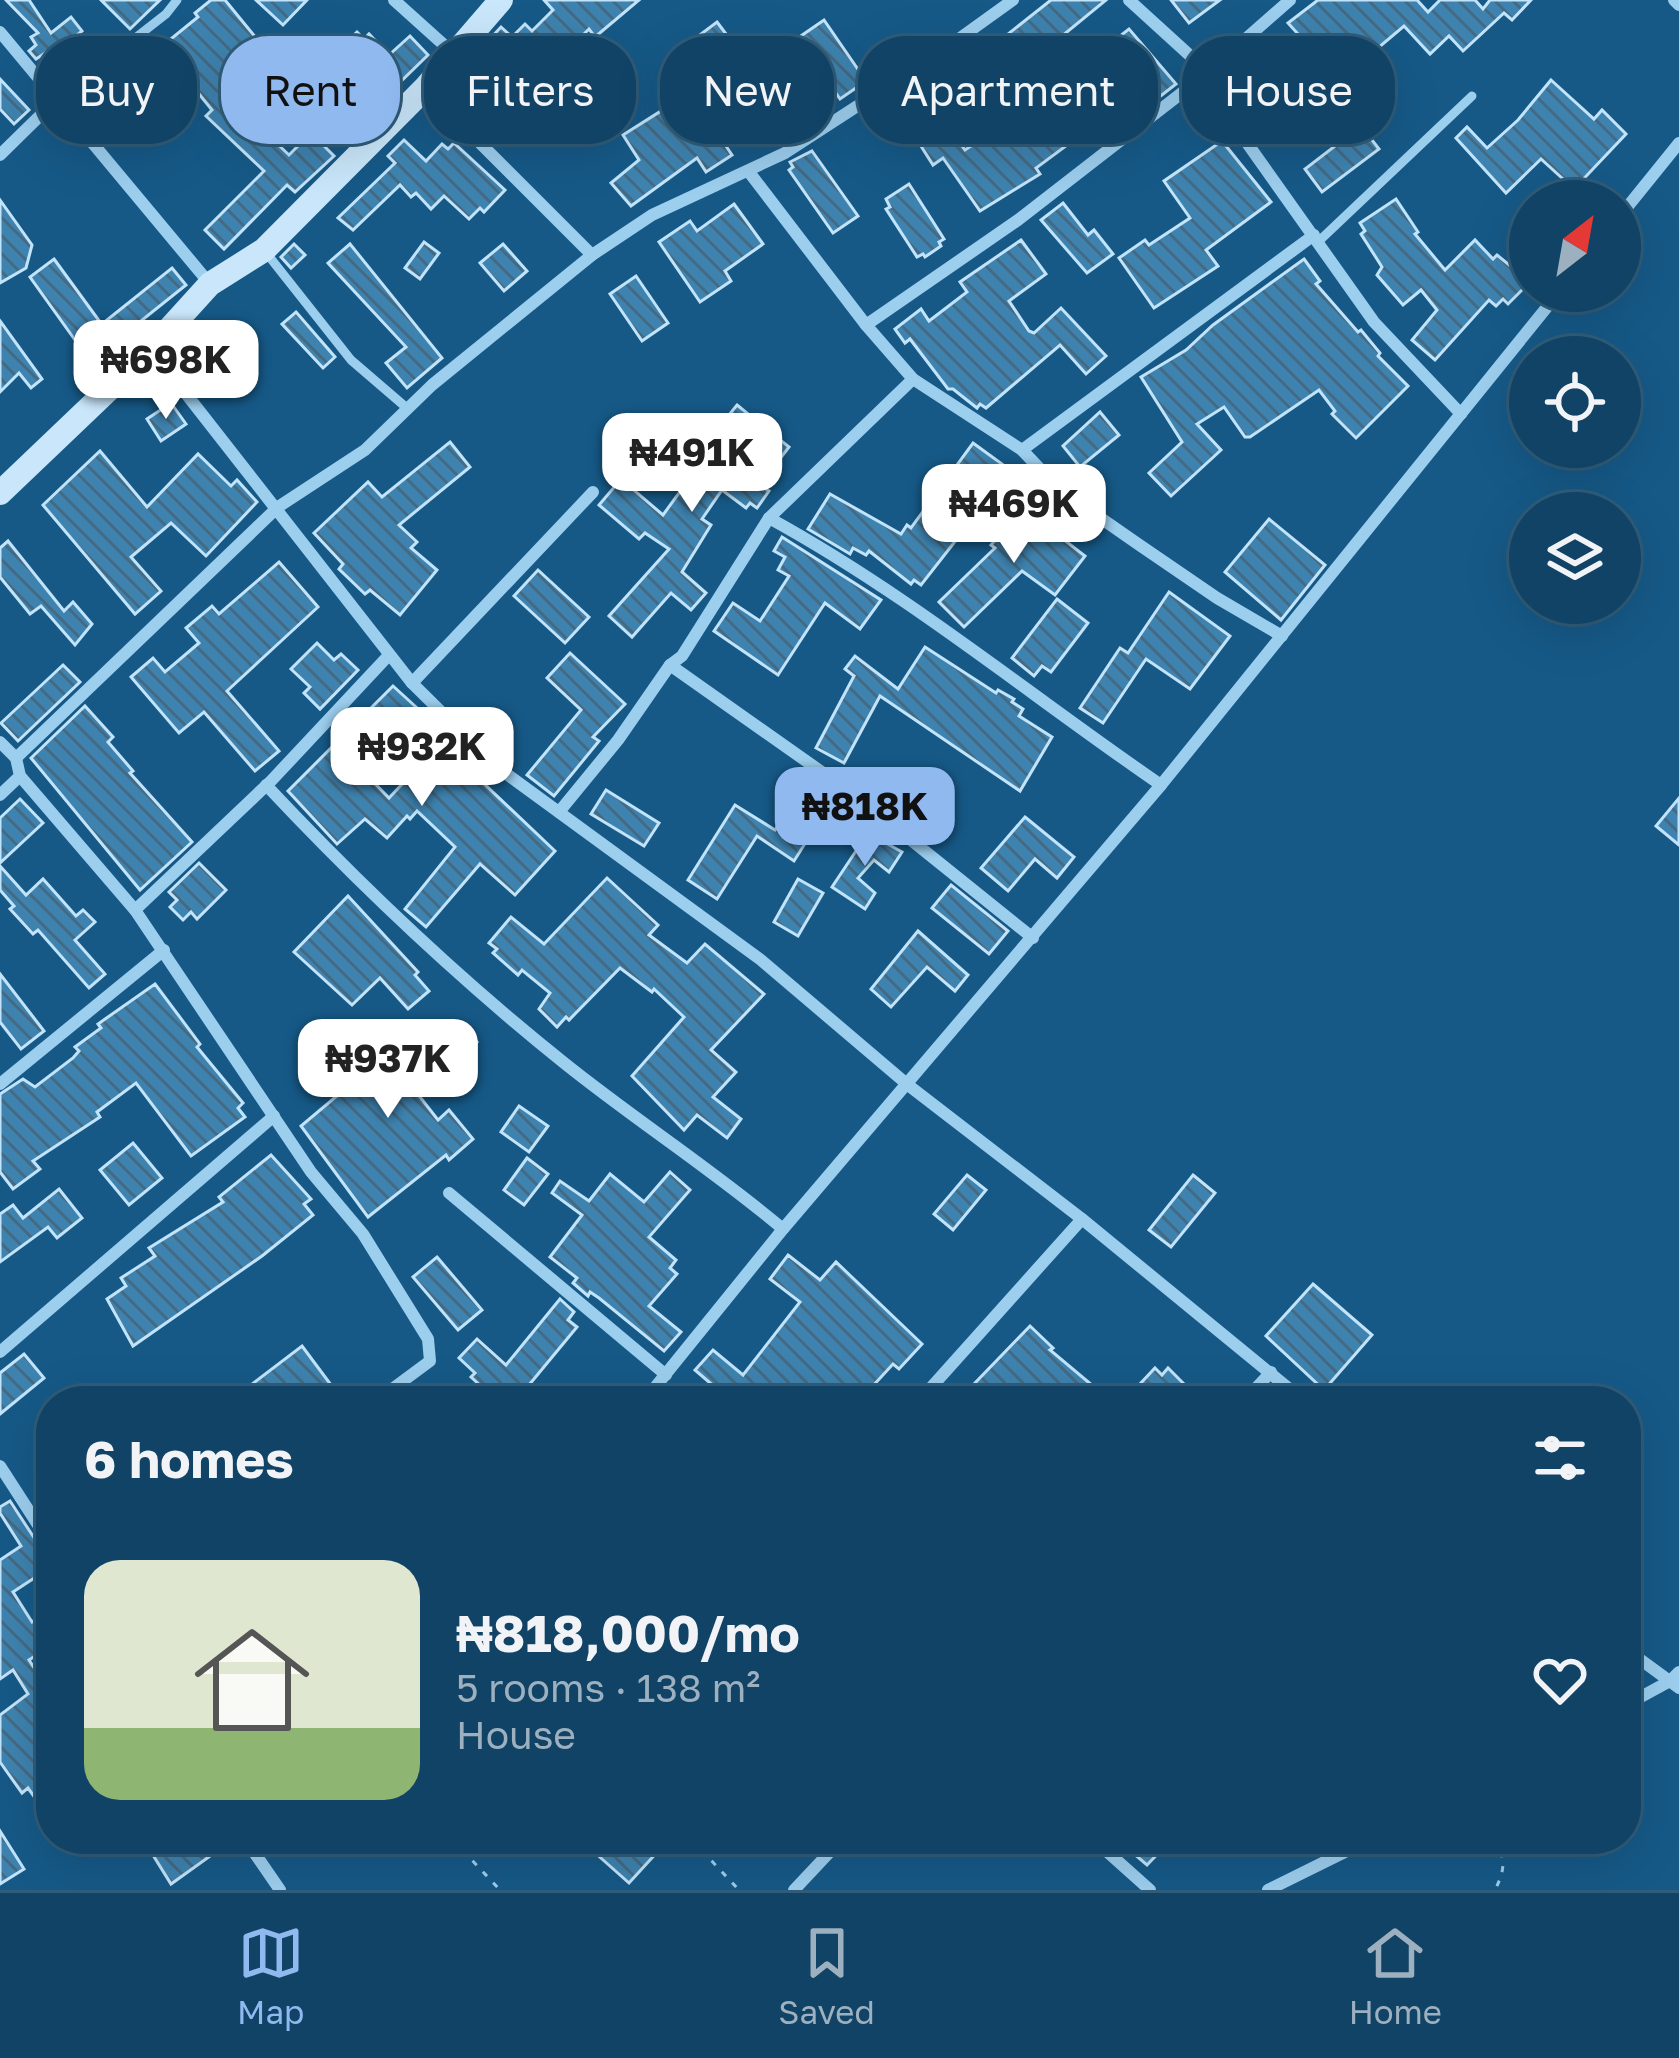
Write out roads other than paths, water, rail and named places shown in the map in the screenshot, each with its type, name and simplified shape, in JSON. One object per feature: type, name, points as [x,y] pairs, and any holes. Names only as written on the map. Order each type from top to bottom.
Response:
[{"type":"street","points":[[394,0],[435,36]]},
{"type":"street","points":[[469,36],[501,0]]},
{"type":"street","points":[[16,758],[278,507],[365,450],[592,255],[652,215],[749,172],[884,90],[1013,0]]},
{"type":"street","points":[[1129,0],[1182,53]]},
{"type":"street","points":[[1249,36],[1290,0]]},
{"type":"street","points":[[0,32],[36,76]]},
{"type":"street","points":[[0,493],[151,350],[210,284],[264,250],[424,89]]},
{"type":"street","points":[[866,325],[1035,208],[1182,92]]},
{"type":"street","points":[[0,155],[36,120]]},
{"type":"street","points":[[1641,190],[1679,143]]},
{"type":"street","points":[[93,144],[210,284]]},
{"type":"street","points":[[481,144],[592,255]]},
{"type":"street","points":[[1252,144],[1374,322],[1460,414]]},
{"type":"street","points":[[749,172],[913,379],[1022,450],[1060,489],[1217,598],[1282,636]]},
{"type":"street","points":[[1022,450],[1317,238]]},
{"type":"street","points":[[657,1386],[783,1229],[1160,785],[1543,312]]},
{"type":"street","points":[[151,350],[389,655],[497,766],[761,960],[908,1085],[1287,1386]]},
{"type":"street","points":[[559,812],[618,740],[670,665],[682,656],[769,518],[913,379]]},
{"type":"street","points":[[412,682],[593,492]]},
{"type":"street","points":[[769,518],[926,616],[1160,785]]},
{"type":"street","points":[[135,910],[266,785],[389,655]]},
{"type":"street","points":[[670,665],[860,799],[1033,938]]},
{"type":"street","points":[[0,742],[16,758],[20,776],[135,910],[311,1172],[363,1234],[428,1340],[430,1361],[396,1386]]},
{"type":"street","points":[[0,795],[20,776]]},
{"type":"street","points":[[266,785],[337,861],[564,1063],[716,1173],[783,1229]]},
{"type":"street","points":[[0,1084],[164,950]]},
{"type":"street","points":[[0,1352],[274,1116]]},
{"type":"street","points":[[449,1193],[666,1375]]},
{"type":"street","points":[[933,1386],[1082,1220]]},
{"type":"street","points":[[1258,1386],[1271,1372]]},
{"type":"street","points":[[0,1466],[36,1522]]},
{"type":"street","points":[[1641,1658],[1676,1680]]},
{"type":"street","points":[[1641,1698],[1676,1680]]},
{"type":"street","points":[[255,1854],[280,1890]]},
{"type":"street","points":[[794,1890],[828,1854]]},
{"type":"street","points":[[1110,1854],[1150,1890]]},
{"type":"street","points":[[1268,1890],[1341,1854]]},
{"type":"lane","points":[[138,36],[176,0]]},
{"type":"lane","points":[[1317,238],[1472,96]]},
{"type":"lane","points":[[264,250],[351,360],[408,409]]}]
